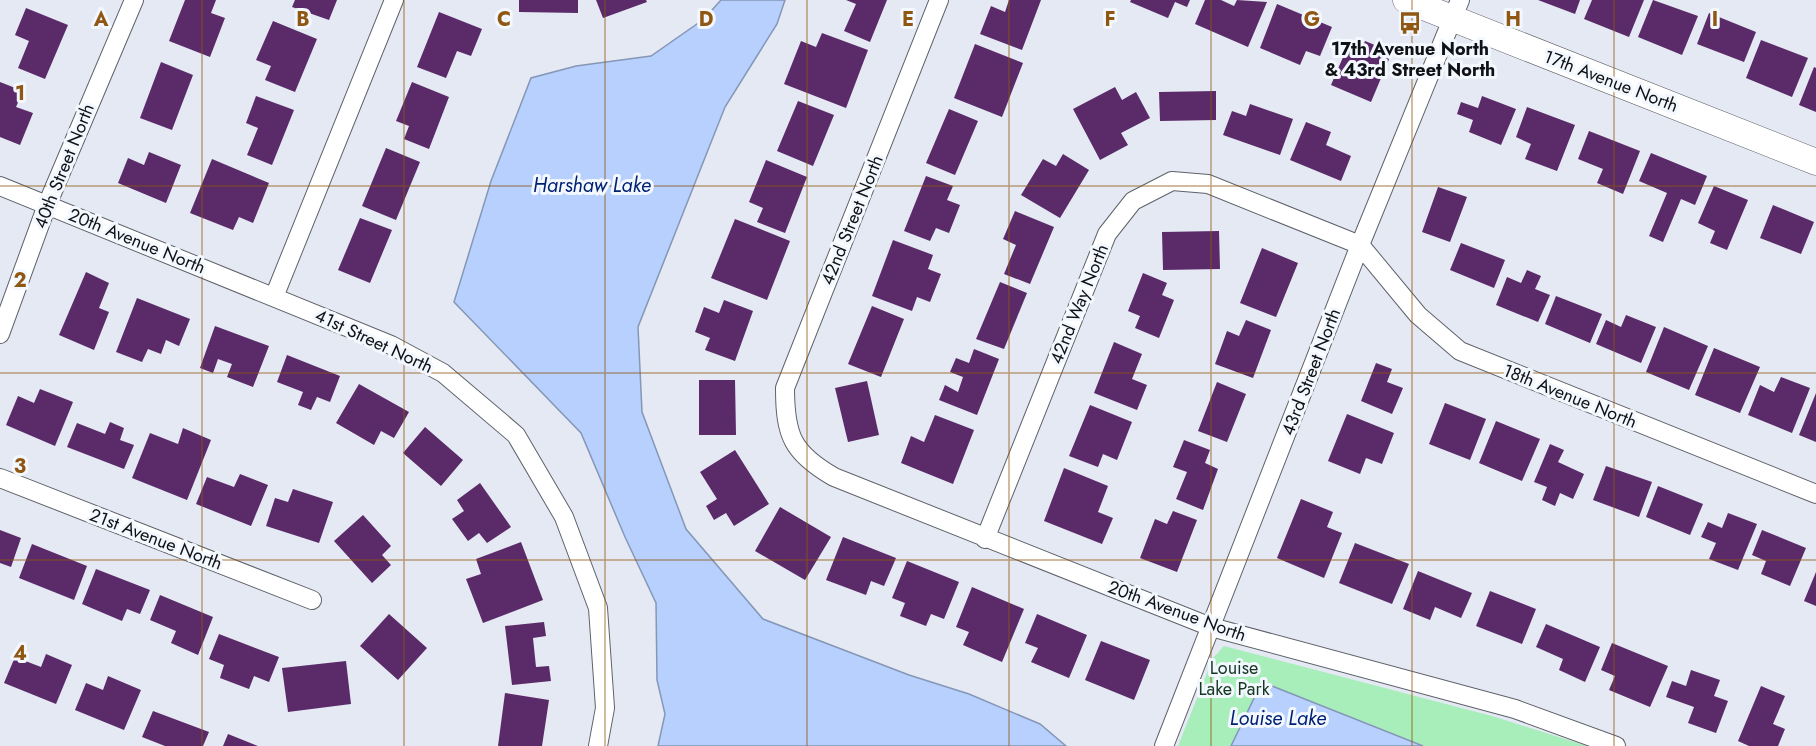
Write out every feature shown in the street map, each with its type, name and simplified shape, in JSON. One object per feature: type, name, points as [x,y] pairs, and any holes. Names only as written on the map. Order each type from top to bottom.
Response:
[{"type":"street","name":"40th Street North","points":[[0,334],[47,205],[134,0]]},
{"type":"street","points":[[274,297],[394,0]]},
{"type":"street","name":"42nd Street North","points":[[794,441],[785,416],[785,388],[939,0]]},
{"type":"street","name":"17th Avenue North","points":[[1406,0],[1456,9],[1816,162]]},
{"type":"street","name":"43rd Street North","points":[[1164,746],[1360,245],[1456,9]]},
{"type":"street","name":"42nd Way North","points":[[985,539],[1107,234],[1133,201],[1172,181],[1208,184],[1360,245]]},
{"type":"street","name":"20th Avenue North","points":[[0,186],[274,297]]},
{"type":"street","name":"18th Avenue North","points":[[1360,245],[1418,315],[1460,351],[1816,494]]},
{"type":"street","name":"41st Street North","points":[[274,297],[392,345],[443,373],[516,435],[564,517],[598,608],[604,708],[598,746]]},
{"type":"street","name":"20th Avenue North","points":[[794,441],[808,462],[834,477],[1211,627],[1515,709],[1617,746]]},
{"type":"street","name":"21st Avenue North","points":[[0,478],[312,600]]},
{"type":"green space","name":"Louise Lake Park","points":[[1224,646],[1492,716],[1587,746],[1423,746],[1272,686],[1244,716],[1231,746],[1178,746],[1213,658]]},
{"type":"water","name":"Harshaw Lake","points":[[721,0],[785,0],[777,24],[725,107],[638,327],[642,412],[686,529],[763,619],[909,675],[969,694],[1040,724],[1066,746],[658,746],[665,714],[657,680],[656,603],[581,433],[454,302],[491,181],[531,78],[576,66],[651,56],[704,19]]},
{"type":"water","name":"Louise Lake","points":[[1272,686],[1423,746],[1231,746],[1258,690]]},
{"type":"building","points":[[185,0],[216,0],[211,13],[225,18],[210,57],[169,41]]},
{"type":"building","points":[[295,0],[337,0],[329,20],[292,7]]},
{"type":"building","points":[[519,0],[578,0],[578,13],[519,12]]},
{"type":"building","points":[[596,0],[646,0],[647,2],[603,18]]},
{"type":"building","points":[[846,0],[887,0],[870,42],[844,31],[856,4]]},
{"type":"building","points":[[1009,0],[1041,0],[1022,50],[980,34],[991,6],[1005,12]]},
{"type":"building","points":[[1131,0],[1190,0],[1187,7],[1175,2],[1168,18],[1130,2]]},
{"type":"building","points":[[1205,0],[1221,0],[1234,6],[1237,0],[1267,2],[1248,47],[1195,24]]},
{"type":"building","points":[[1538,0],[1580,0],[1575,14]]},
{"type":"building","points":[[1592,0],[1644,0],[1629,37],[1584,19]]},
{"type":"building","points":[[1653,0],[1698,16],[1682,55],[1638,37]]},
{"type":"building","points":[[1277,4],[1332,27],[1320,56],[1306,51],[1300,65],[1260,48]]},
{"type":"building","points":[[26,8],[68,25],[45,79],[18,68],[29,41],[15,35]]},
{"type":"building","points":[[439,12],[482,29],[471,56],[457,51],[446,78],[417,67]]},
{"type":"building","points":[[1709,13],[1756,32],[1744,62],[1697,44]]},
{"type":"building","points":[[273,21],[317,39],[295,92],[265,80],[271,66],[256,60]]},
{"type":"building","points":[[822,33],[868,50],[846,108],[784,84],[801,41],[816,47]]},
{"type":"building","points":[[1761,40],[1808,58],[1792,97],[1746,78]]},
{"type":"building","points":[[1365,41],[1392,52],[1371,102],[1331,85],[1347,48],[1360,53]]},
{"type":"building","points":[[975,44],[1023,63],[1002,117],[954,98]]},
{"type":"building","points":[[161,62],[193,75],[172,130],[140,118]]},
{"type":"building","points":[[1814,67],[1816,68],[1816,112],[1799,105]]},
{"type":"building","points":[[0,82],[23,91],[16,107],[33,113],[20,145],[0,137]]},
{"type":"building","points":[[412,82],[449,97],[429,149],[404,139],[409,126],[396,121]]},
{"type":"building","points":[[1115,87],[1122,100],[1136,92],[1150,118],[1121,133],[1128,145],[1100,160],[1073,109]]},
{"type":"building","points":[[1216,91],[1216,120],[1160,121],[1159,92]]},
{"type":"building","points":[[256,96],[294,110],[272,165],[247,155],[258,128],[246,123]]},
{"type":"building","points":[[1482,96],[1516,109],[1501,145],[1469,132],[1473,120],[1457,114],[1461,102],[1478,108]]},
{"type":"building","points":[[798,101],[834,115],[813,166],[777,151]]},
{"type":"building","points":[[1250,104],[1293,119],[1280,155],[1223,135],[1232,111],[1246,116]]},
{"type":"building","points":[[1527,107],[1575,125],[1557,171],[1525,159],[1531,144],[1516,137]]},
{"type":"building","points":[[949,109],[978,121],[955,175],[926,163]]},
{"type":"building","points":[[1306,122],[1331,132],[1326,145],[1351,156],[1341,181],[1290,160]]},
{"type":"building","points":[[1589,131],[1640,151],[1623,194],[1597,183],[1603,169],[1578,159]]},
{"type":"building","points":[[386,148],[420,162],[396,220],[362,206]]},
{"type":"building","points":[[149,152],[181,165],[166,203],[118,183],[128,158],[144,165]]},
{"type":"building","points":[[1651,153],[1707,176],[1695,205],[1681,199],[1663,242],[1649,236],[1667,193],[1639,181]]},
{"type":"building","points":[[1063,154],[1089,170],[1060,218],[1021,195],[1043,159],[1056,166]]},
{"type":"building","points":[[212,159],[269,183],[253,223],[239,217],[233,230],[190,213]]},
{"type":"building","points":[[766,160],[807,177],[785,233],[757,222],[763,208],[749,202]]},
{"type":"building","points":[[926,176],[953,186],[947,200],[960,205],[949,233],[936,228],[930,241],[904,231]]},
{"type":"building","points":[[1714,186],[1748,200],[1727,250],[1710,243],[1715,231],[1698,223]]},
{"type":"building","points":[[1438,187],[1467,197],[1450,242],[1422,232]]},
{"type":"building","points":[[1773,205],[1814,222],[1801,254],[1760,238]]},
{"type":"building","points":[[1015,211],[1054,227],[1030,284],[1004,274],[1016,245],[1003,239]]},
{"type":"building","points":[[360,218],[392,230],[370,283],[338,270]]},
{"type":"building","points":[[735,219],[790,241],[767,300],[711,278]]},
{"type":"building","points":[[1219,231],[1220,269],[1163,270],[1162,232]]},
{"type":"building","points":[[893,240],[933,255],[928,269],[941,274],[930,302],[917,297],[912,311],[872,296]]},
{"type":"building","points":[[1461,243],[1505,260],[1494,288],[1450,270]]},
{"type":"building","points":[[1262,248],[1298,263],[1276,317],[1240,303]]},
{"type":"building","points":[[1527,270],[1541,276],[1535,289],[1550,295],[1538,322],[1496,305],[1507,277],[1521,283]]},
{"type":"building","points":[[86,272],[109,283],[99,308],[109,312],[94,350],[59,335]]},
{"type":"building","points":[[1143,273],[1167,283],[1162,295],[1174,300],[1159,338],[1135,328],[1140,316],[1128,311]]},
{"type":"building","points":[[1000,282],[1027,293],[1004,349],[976,339]]},
{"type":"building","points":[[1556,296],[1602,314],[1590,343],[1545,324]]},
{"type":"building","points":[[137,298],[190,319],[179,346],[166,340],[161,354],[148,349],[142,362],[116,352]]},
{"type":"building","points":[[724,300],[753,311],[735,361],[705,350],[710,338],[695,332],[704,307],[719,313]]},
{"type":"building","points":[[872,306],[904,319],[881,377],[848,364]]},
{"type":"building","points":[[1626,315],[1656,327],[1641,363],[1596,344],[1606,320],[1621,327]]},
{"type":"building","points":[[1246,320],[1271,330],[1253,378],[1215,364],[1227,331],[1239,336]]},
{"type":"building","points":[[215,326],[269,346],[253,387],[227,377],[232,364],[218,359],[213,373],[200,368]]},
{"type":"building","points":[[1664,327],[1708,346],[1689,390],[1646,372]]},
{"type":"building","points":[[1114,342],[1142,354],[1132,379],[1147,385],[1137,410],[1094,393]]},
{"type":"building","points":[[1714,348],[1760,367],[1740,413],[1695,395]]},
{"type":"building","points":[[974,349],[999,359],[977,415],[939,400],[945,385],[958,392],[963,377],[950,372],[956,358],[969,363]]},
{"type":"building","points":[[287,355],[340,376],[330,402],[317,397],[311,410],[298,405],[303,392],[277,382]]},
{"type":"building","points":[[1376,363],[1392,369],[1387,382],[1403,388],[1392,414],[1361,401]]},
{"type":"building","points":[[1781,377],[1810,388],[1792,433],[1748,415],[1760,385],[1774,392]]},
{"type":"building","points":[[699,380],[735,380],[736,435],[699,435]]},
{"type":"building","points":[[867,381],[879,435],[848,442],[835,388]]},
{"type":"building","points":[[1217,382],[1246,394],[1227,442],[1198,431]]},
{"type":"building","points":[[359,384],[409,412],[394,438],[381,431],[374,445],[336,423]]},
{"type":"building","points":[[40,389],[73,402],[55,446],[6,425],[18,396],[34,403]]},
{"type":"building","points":[[1816,393],[1816,442],[1799,435]]},
{"type":"building","points":[[1445,403],[1486,419],[1470,460],[1429,444]]},
{"type":"building","points":[[1090,405],[1132,422],[1117,460],[1103,454],[1098,467],[1069,456]]},
{"type":"building","points":[[1347,414],[1394,433],[1382,464],[1366,458],[1360,474],[1328,461]]},
{"type":"building","points":[[935,415],[974,430],[953,484],[901,463],[911,436],[924,442]]},
{"type":"building","points":[[1496,421],[1540,439],[1522,481],[1479,463]]},
{"type":"building","points":[[110,422],[124,428],[120,440],[134,445],[124,469],[67,447],[77,423],[105,434]]},
{"type":"building","points":[[425,427],[463,460],[441,486],[403,453]]},
{"type":"building","points":[[183,428],[211,440],[187,500],[132,478],[150,433],[178,444]]},
{"type":"building","points":[[1184,440],[1210,450],[1205,463],[1218,469],[1203,510],[1176,499],[1187,472],[1173,467]]},
{"type":"building","points":[[1550,444],[1564,450],[1558,462],[1584,474],[1573,499],[1560,493],[1555,506],[1542,500],[1547,487],[1534,482]]},
{"type":"building","points":[[735,450],[769,504],[734,526],[726,513],[714,520],[706,506],[717,499],[700,472]]},
{"type":"building","points":[[1606,466],[1652,482],[1639,517],[1593,500]]},
{"type":"building","points":[[1064,468],[1108,486],[1098,512],[1113,518],[1102,544],[1044,521]]},
{"type":"building","points":[[240,474],[268,485],[251,526],[196,504],[207,477],[234,487]]},
{"type":"building","points":[[480,483],[511,527],[487,543],[479,533],[468,541],[452,519],[464,511],[457,500]]},
{"type":"building","points":[[1658,486],[1703,504],[1690,535],[1646,517]]},
{"type":"building","points":[[293,489],[333,502],[319,543],[266,526],[275,498],[288,502]]},
{"type":"building","points":[[1301,499],[1333,512],[1327,527],[1342,533],[1324,578],[1277,558]]},
{"type":"building","points":[[780,507],[831,537],[805,580],[755,551]]},
{"type":"building","points":[[1173,511],[1197,520],[1177,572],[1140,558],[1155,519],[1167,524]]},
{"type":"building","points":[[1728,513],[1757,524],[1738,570],[1709,559],[1716,543],[1701,537],[1708,522],[1722,528]]},
{"type":"building","points":[[363,515],[391,546],[382,555],[391,565],[372,583],[334,541]]},
{"type":"building","points":[[0,530],[21,538],[11,567],[0,563]]},
{"type":"building","points":[[1762,530],[1806,548],[1790,586],[1761,574],[1766,561],[1752,555]]},
{"type":"building","points":[[843,537],[896,558],[884,586],[871,581],[866,595],[826,580]]},
{"type":"building","points":[[521,542],[543,600],[483,623],[466,579],[481,574],[476,559]]},
{"type":"building","points":[[1355,543],[1409,564],[1392,604],[1339,583]]},
{"type":"building","points":[[32,544],[87,566],[74,600],[19,578]]},
{"type":"building","points":[[907,561],[959,582],[944,619],[931,614],[926,626],[900,616],[905,603],[892,598]]},
{"type":"building","points":[[96,569],[150,590],[140,614],[127,609],[122,621],[82,604]]},
{"type":"building","points":[[1418,571],[1472,593],[1461,618],[1435,607],[1430,620],[1403,609]]},
{"type":"building","points":[[1816,572],[1816,606],[1804,601]]},
{"type":"building","points":[[972,587],[1024,609],[1002,662],[963,645],[969,632],[956,627]]},
{"type":"building","points":[[1490,591],[1536,609],[1522,644],[1476,626]]},
{"type":"building","points":[[160,595],[213,617],[198,655],[171,643],[176,631],[150,620]]},
{"type":"building","points":[[389,614],[427,648],[398,680],[360,646]]},
{"type":"building","points":[[1037,614],[1087,635],[1069,678],[1031,662],[1038,648],[1025,643]]},
{"type":"building","points":[[544,622],[546,636],[533,638],[536,667],[549,666],[551,681],[512,685],[505,626]]},
{"type":"building","points":[[1546,624],[1600,647],[1585,682],[1559,670],[1563,659],[1536,647]]},
{"type":"building","points":[[219,634],[279,657],[269,682],[254,676],[249,689],[220,678],[224,665],[209,659]]},
{"type":"building","points":[[1101,641],[1150,660],[1134,700],[1085,680]]},
{"type":"building","points":[[1612,643],[1668,666],[1650,707],[1609,690],[1615,676],[1601,670]]},
{"type":"building","points":[[46,654],[72,665],[56,704],[4,683],[15,657],[41,667]]},
{"type":"building","points":[[346,661],[351,704],[288,712],[282,668]]},
{"type":"building","points":[[1691,670],[1720,680],[1714,696],[1728,701],[1716,733],[1688,723],[1694,707],[1666,697],[1672,681],[1686,686]]},
{"type":"building","points":[[108,676],[141,690],[124,730],[75,710],[86,683],[103,690]]},
{"type":"building","points":[[1761,686],[1785,696],[1773,724],[1785,729],[1778,746],[1749,746],[1738,741]]},
{"type":"building","points":[[505,693],[549,700],[542,746],[498,746]]},
{"type":"building","points":[[153,711],[209,732],[203,746],[165,746],[142,737]]},
{"type":"building","points":[[228,734],[258,746],[223,746]]},
{"type":"place","name":"17th Avenue North & 43rd Street North","points":[[1410,23]]}]
